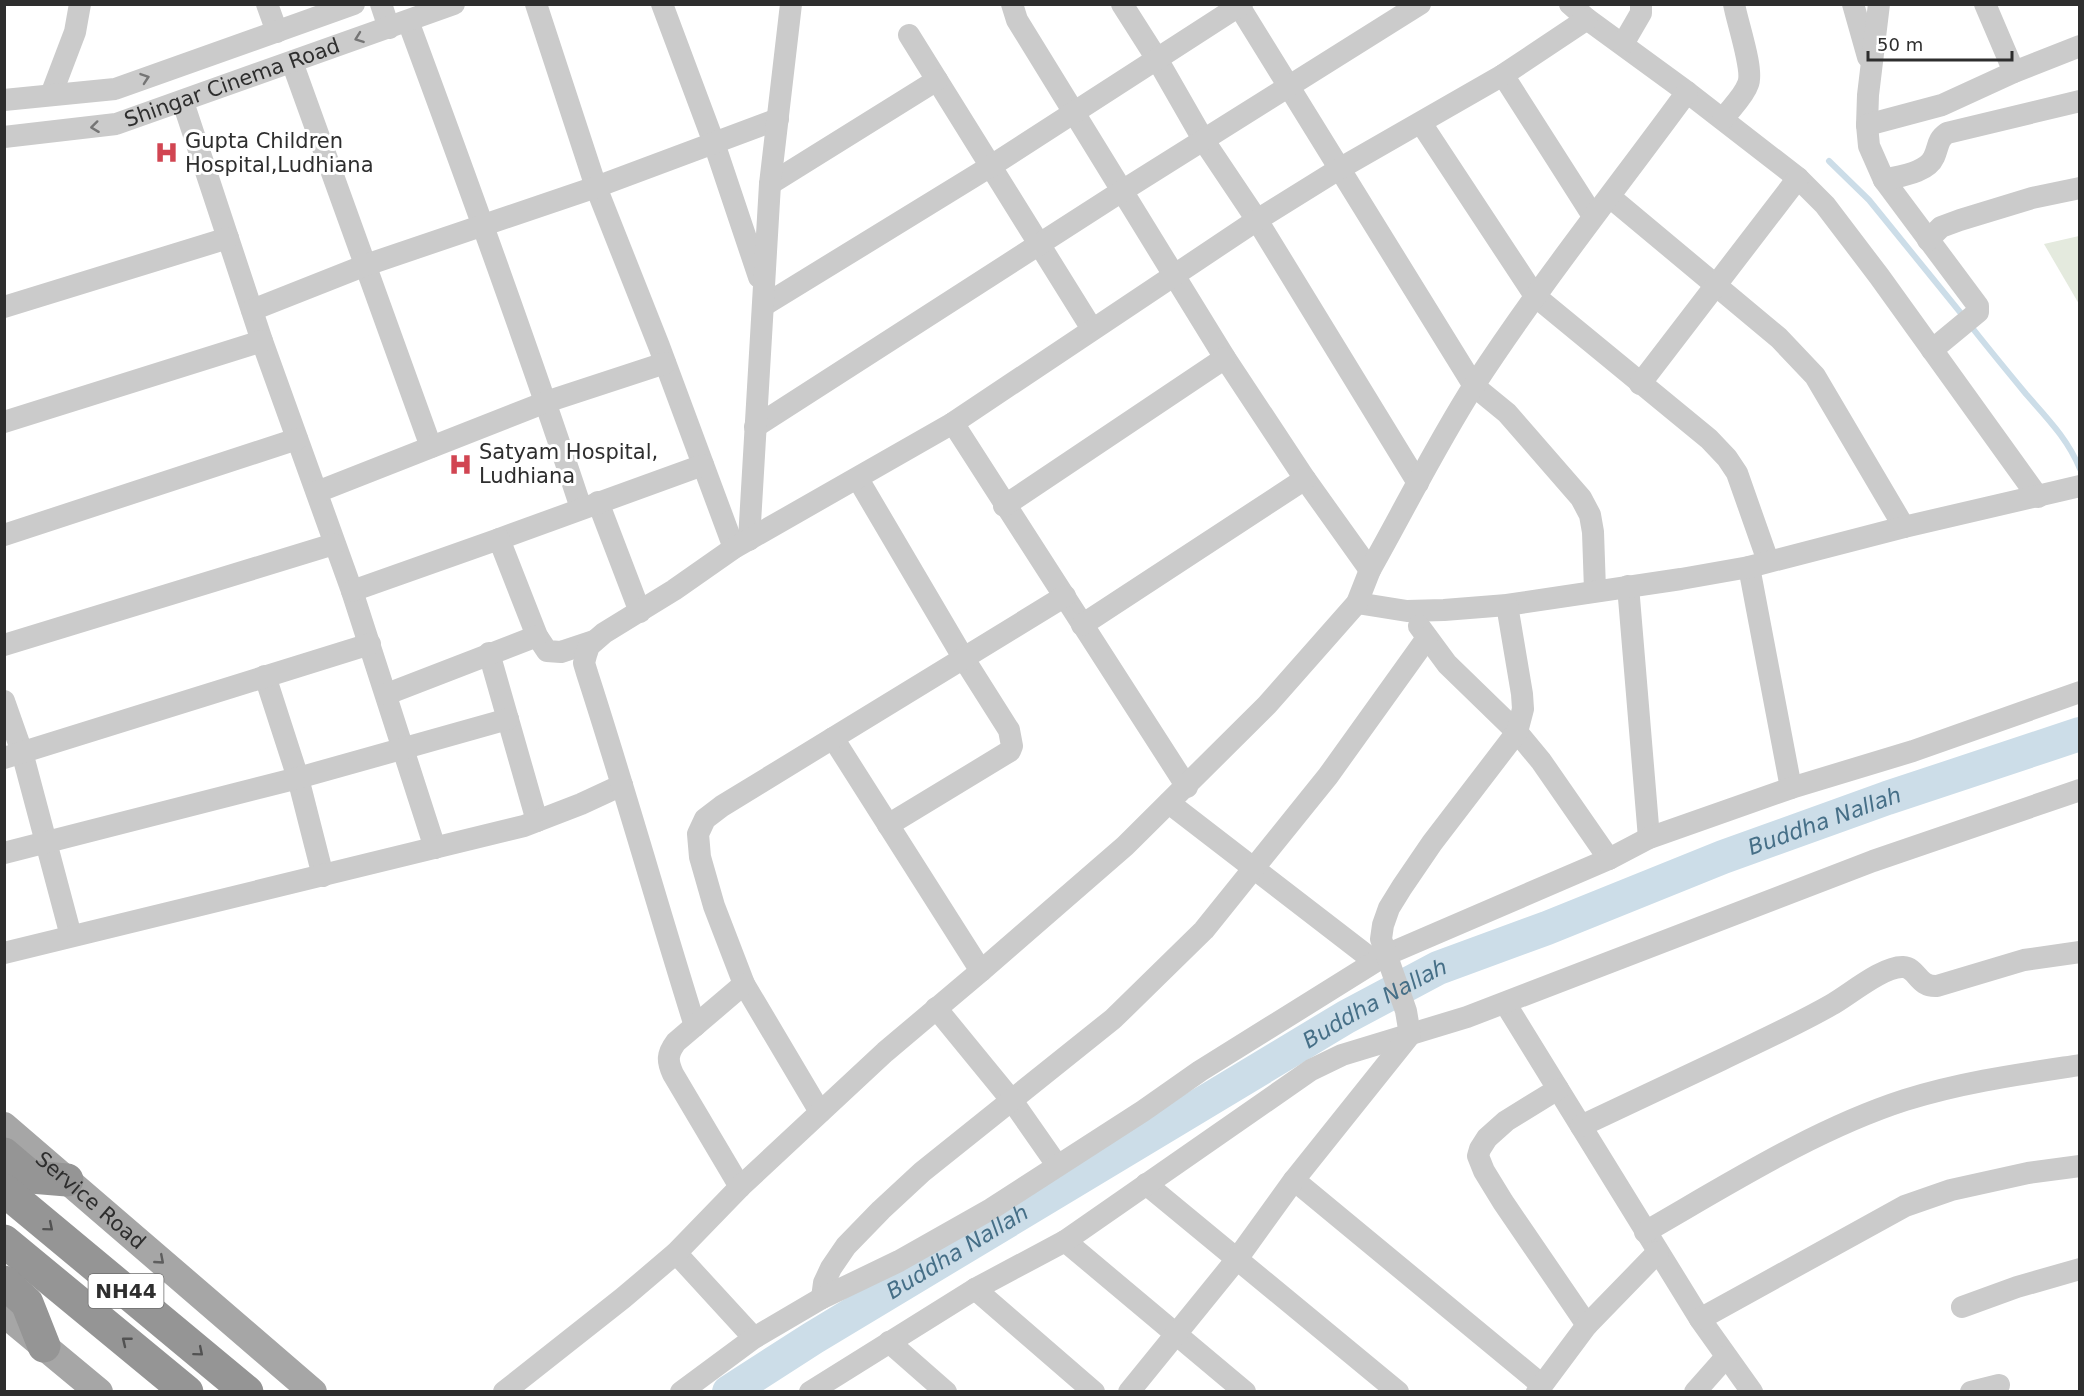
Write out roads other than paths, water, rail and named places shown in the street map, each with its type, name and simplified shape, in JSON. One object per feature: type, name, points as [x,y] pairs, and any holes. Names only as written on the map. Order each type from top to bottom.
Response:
[{"type":"highway","points":[[8,1169],[31,1177],[67,1180]]},
{"type":"highway","name":"NH44","points":[[8,1169],[246,1392]]},
{"type":"highway","name":"NH44","points":[[4,1241],[187,1392]]},
{"type":"highway","points":[[4,1282],[27,1303],[44,1346]]},
{"type":"main road","name":"Service Road","points":[[4,1126],[313,1392]]},
{"type":"main road","points":[[5,1315],[99,1392]]},
{"type":"street","points":[[51,95],[75,32],[80,4]]},
{"type":"street","points":[[267,4],[277,32]]},
{"type":"street","name":"Shingar Cinema Road","points":[[4,100],[115,89],[354,4]]},
{"type":"street","points":[[381,4],[398,24],[484,225],[546,402],[590,505],[640,612]]},
{"type":"street","name":"Shingar Cinema Road","points":[[8,139],[117,124],[454,4]]},
{"type":"street","points":[[536,4],[596,187],[703,465],[742,544]]},
{"type":"street","points":[[662,4],[714,143],[763,298]]},
{"type":"street","points":[[742,544],[755,427],[770,184],[791,4]]},
{"type":"street","points":[[1012,4],[1017,20],[1225,357],[1305,479],[1370,570]]},
{"type":"street","points":[[1122,4],[1204,141],[1257,220],[1418,483]]},
{"type":"street","points":[[755,427],[1122,191],[1420,4]]},
{"type":"street","points":[[1734,4],[1750,78],[1735,102]]},
{"type":"street","points":[[1853,4],[1871,67]]},
{"type":"street","points":[[1879,4],[1871,67],[1867,125],[1869,146],[1884,180],[1974,300],[1969,319],[1932,350]]},
{"type":"street","points":[[1985,4],[2013,72]]},
{"type":"street","points":[[763,298],[991,166],[1240,5],[1288,88],[1474,386],[1507,413],[1581,498],[1590,515],[1593,532],[1595,590]]},
{"type":"street","points":[[499,539],[543,647],[554,653],[594,641],[742,544],[953,423],[1257,220],[1339,169],[1503,75],[1579,12],[1634,23],[1687,92],[1735,102],[1798,178],[1825,205],[2038,497]]},
{"type":"street","points":[[909,35],[1092,329]]},
{"type":"street","points":[[1867,125],[1942,105],[2013,72],[2079,46]]},
{"type":"street","points":[[292,62],[431,447]]},
{"type":"street","points":[[1503,75],[1593,216]]},
{"type":"street","points":[[770,184],[937,80]]},
{"type":"street","points":[[504,1392],[623,1298],[676,1252],[740,1187],[885,1052],[981,972],[1125,846],[1187,787],[1267,705],[1357,603],[1370,570],[1474,386],[1535,296],[1687,92]]},
{"type":"street","points":[[1884,180],[1912,173],[1930,163],[1937,143],[1947,133],[2079,101]]},
{"type":"street","points":[[183,102],[262,341],[387,694],[435,848]]},
{"type":"street","points":[[252,310],[366,265],[596,187],[778,119]]},
{"type":"street","points":[[1420,123],[1535,296],[1709,439],[1727,458],[1737,473],[1759,564],[1791,788]]},
{"type":"street","points":[[1640,384],[1798,178]]},
{"type":"street","points":[[1928,240],[1941,226],[2032,198],[2079,188]]},
{"type":"street","points":[[1610,197],[1779,338],[1815,376],[1904,527]]},
{"type":"street","points":[[4,307],[228,238]]},
{"type":"street","points":[[4,422],[262,341]]},
{"type":"street","points":[[1004,506],[1225,357]]},
{"type":"street","points":[[317,492],[546,402],[665,363]]},
{"type":"street","points":[[953,423],[1004,506],[1065,596],[1187,787]]},
{"type":"street","points":[[4,535],[297,439]]},
{"type":"street","points":[[352,591],[703,465]]},
{"type":"street","points":[[858,479],[1009,730],[1012,746],[1010,751],[888,825]]},
{"type":"street","points":[[1082,625],[1305,479]]},
{"type":"street","points":[[1357,603],[1407,610],[1507,605],[1628,586],[1759,564],[2074,487]]},
{"type":"street","points":[[4,645],[334,544]]},
{"type":"street","points":[[1628,586],[1649,838]]},
{"type":"street","points":[[820,1112],[744,984],[714,906],[700,857],[698,834],[705,819],[722,806],[1065,596]]},
{"type":"street","points":[[1129,1392],[1237,1259],[1294,1180],[1410,1035],[1406,1011],[1383,960],[1381,939],[1383,925],[1389,908],[1432,843],[1517,732],[1523,709],[1522,694],[1507,605]]},
{"type":"street","points":[[1407,610],[1453,670],[1517,732],[1609,859]]},
{"type":"street","points":[[387,694],[537,636]]},
{"type":"street","points":[[822,1298],[824,1283],[831,1268],[846,1246],[874,1217],[922,1172],[1013,1102],[1113,1019],[1204,930],[1328,776],[1427,638]]},
{"type":"street","points":[[594,641],[586,654],[584,663],[695,1026]]},
{"type":"street","points":[[13,755],[370,644]]},
{"type":"street","points":[[489,653],[537,821]]},
{"type":"street","points":[[265,676],[298,778],[323,876]]},
{"type":"street","points":[[681,1392],[754,1338],[822,1298],[929,1244],[991,1209],[1143,1111],[1200,1071],[1383,960],[1609,859],[1649,838],[1791,788],[1913,751],[2079,692]]},
{"type":"street","points":[[4,701],[13,755],[46,841],[71,936]]},
{"type":"street","points":[[4,853],[298,778],[508,719]]},
{"type":"street","points":[[833,738],[981,972]]},
{"type":"street","points":[[4,953],[323,876],[537,821],[622,785]]},
{"type":"street","points":[[814,1390],[975,1289],[1065,1241],[1311,1070],[1342,1055],[1505,1003],[1873,861],[2079,790]]},
{"type":"street","points":[[1169,803],[1254,869],[1383,960]]},
{"type":"street","points":[[1581,1126],[1773,1036],[1832,1005],[1872,978],[1887,971],[1904,967],[1910,969],[1928,986],[1937,986],[2024,960],[2079,952]]},
{"type":"street","points":[[740,1187],[669,1066],[669,1051],[744,984]]},
{"type":"street","points":[[1505,1003],[1700,1319],[1752,1392]]},
{"type":"street","points":[[936,1008],[1013,1102],[1057,1166]]},
{"type":"street","points":[[1645,1232],[1792,1149],[1905,1100],[1991,1078],[2079,1065]]},
{"type":"street","points":[[1558,1089],[1506,1121],[1486,1138],[1478,1156],[1484,1171],[1503,1202],[1587,1325]]},
{"type":"street","points":[[1700,1319],[1905,1206],[1951,1190],[2028,1173],[2079,1166]]},
{"type":"street","points":[[1294,1180],[1539,1388],[1587,1325],[1658,1252]]},
{"type":"street","points":[[1146,1184],[1398,1392]]},
{"type":"street","points":[[1065,1241],[1245,1392]]},
{"type":"street","points":[[676,1252],[754,1338]]},
{"type":"street","points":[[1962,1307],[2017,1287],[2079,1269]]},
{"type":"street","points":[[975,1289],[1094,1392]]},
{"type":"street","points":[[889,1342],[946,1392]]},
{"type":"street","points":[[1695,1392],[1726,1357]]},
{"type":"street","points":[[1971,1392],[1999,1385]]},
{"type":"waterway","points":[[1829,161],[1869,200],[1964,317]]},
{"type":"waterway","points":[[1970,325],[2056,429],[2080,469]]},
{"type":"waterway","name":"Buddha Nallah","points":[[729,1392],[813,1338],[1346,1017],[1438,968],[1547,928],[1723,857],[1887,798],[2080,734]]},
{"type":"place","name":"Gupta Children Hospital,Ludhiana","points":[[167,153]]},
{"type":"place","name":"Satyam Hospital, Ludhiana","points":[[461,464]]}]
